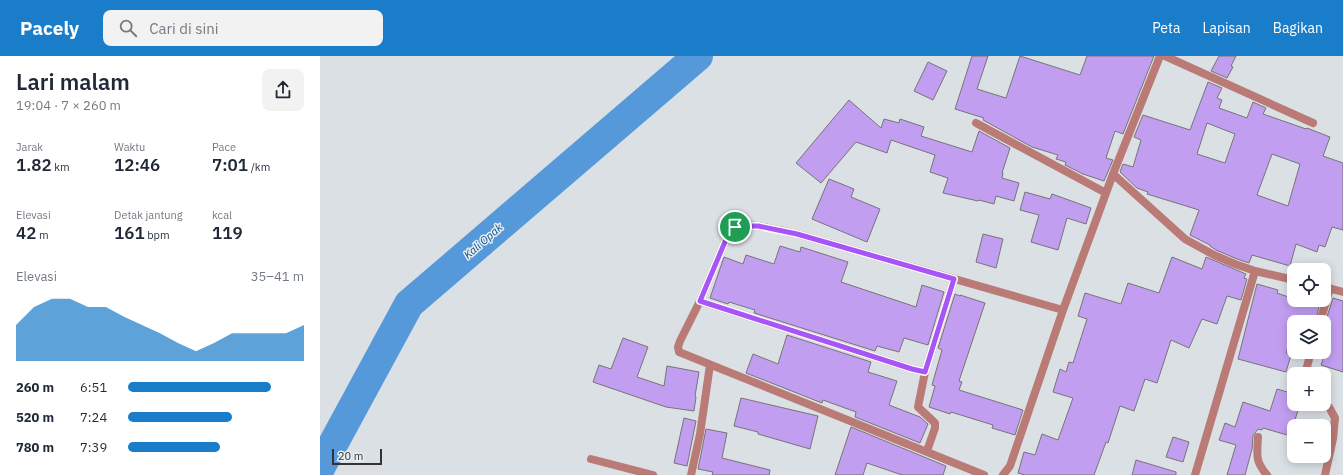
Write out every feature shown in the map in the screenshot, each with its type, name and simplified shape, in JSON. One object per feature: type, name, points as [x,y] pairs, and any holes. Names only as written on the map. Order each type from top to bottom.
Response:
[{"type":"street","points":[[1003,475],[1010,466],[1063,310],[1113,174],[1160,56]]},
{"type":"street","points":[[1165,56],[1312,123]]},
{"type":"street","points":[[976,123],[1106,193]]},
{"type":"street","points":[[1113,174],[1184,238],[1214,255],[1235,264],[1255,271],[1287,278]]},
{"type":"street","points":[[984,475],[679,352],[678,347],[700,301],[730,230],[741,226],[758,226],[797,234],[1063,310]]},
{"type":"street","points":[[1195,475],[1255,271]]},
{"type":"street","points":[[927,451],[935,424],[918,407],[925,372],[954,279]]},
{"type":"street","points":[[1331,289],[1343,292]]},
{"type":"street","points":[[700,301],[925,372]]},
{"type":"street","points":[[691,475],[700,434],[710,365]]},
{"type":"street","points":[[1325,475],[1333,439],[1335,418],[1331,410]]},
{"type":"street","points":[[1258,437],[1256,456],[1260,467],[1267,475]]},
{"type":"street","points":[[591,459],[653,475]]},
{"type":"building","points":[[972,56],[988,56],[977,89],[1006,98],[1020,56],[1080,75],[1087,56],[1154,56],[1123,134],[1115,131],[1106,158],[1113,160],[1104,181],[1083,174],[1065,165],[1066,162],[1056,159],[1058,155],[1032,147],[983,120],[984,118],[955,109]]},
{"type":"building","points":[[1219,56],[1236,56],[1231,66],[1233,67],[1227,78],[1211,71]]},
{"type":"building","points":[[928,62],[947,71],[933,100],[914,91]]},
{"type":"building","points":[[1208,82],[1222,88],[1217,98],[1222,100],[1219,108],[1247,118],[1253,102],[1266,108],[1263,114],[1330,137],[1323,156],[1343,163],[1343,230],[1332,227],[1325,247],[1319,245],[1317,252],[1296,244],[1291,263],[1287,263],[1287,265],[1252,255],[1249,263],[1216,250],[1210,245],[1190,235],[1199,210],[1147,194],[1148,192],[1137,188],[1120,172],[1123,164],[1133,167],[1141,140],[1134,137],[1143,115],[1190,130]],"holes":[[[1207,123],[1235,134],[1225,163],[1197,154]],[[1272,154],[1300,164],[1288,206],[1257,195]]]},
{"type":"building","points":[[849,100],[881,128],[884,119],[899,123],[900,119],[924,127],[921,136],[972,152],[979,131],[1010,148],[1002,173],[1002,178],[1019,183],[1014,201],[996,196],[994,204],[943,193],[948,178],[930,172],[935,155],[891,140],[887,153],[856,142],[821,183],[796,163]]},
{"type":"building","points":[[829,179],[854,189],[851,197],[880,209],[867,242],[812,219]]},
{"type":"building","points":[[1025,192],[1050,199],[1052,194],[1091,208],[1086,224],[1067,218],[1058,250],[1031,242],[1039,215],[1020,210]]},
{"type":"building","points":[[983,234],[1003,239],[996,268],[976,262]]},
{"type":"building","points":[[780,246],[800,252],[801,247],[848,262],[841,282],[916,307],[922,285],[944,292],[928,345],[904,338],[899,352],[877,346],[875,351],[754,313],[755,310],[710,298],[724,257],[743,264],[746,255],[774,264]]},
{"type":"building","points":[[1172,257],[1202,269],[1206,257],[1246,274],[1244,278],[1247,279],[1241,300],[1227,296],[1217,324],[1202,319],[1189,348],[1171,340],[1157,383],[1145,379],[1134,411],[1120,406],[1108,443],[1106,442],[1094,475],[1025,475],[1018,473],[1024,452],[1035,455],[1042,434],[1058,440],[1073,398],[1053,392],[1060,369],[1066,372],[1069,362],[1073,363],[1087,319],[1078,316],[1085,293],[1121,304],[1128,283],[1159,293]]},
{"type":"building","points":[[1257,284],[1278,290],[1277,293],[1287,297],[1287,307],[1319,307],[1317,315],[1287,315],[1286,353],[1287,359],[1290,359],[1286,372],[1238,359]]},
{"type":"building","points":[[955,294],[985,303],[959,381],[962,382],[959,390],[1023,410],[1015,435],[992,428],[993,425],[929,407],[935,386],[932,385],[942,350],[938,348]]},
{"type":"building","points":[[1333,298],[1343,301],[1343,372],[1321,365],[1323,359],[1331,359],[1331,315],[1328,315]]},
{"type":"building","points":[[787,335],[871,362],[868,372],[897,381],[889,405],[920,417],[928,424],[920,443],[855,417],[856,412],[823,400],[822,403],[746,373],[753,354],[778,364]]},
{"type":"building","points":[[623,338],[648,347],[637,377],[664,386],[667,366],[699,372],[694,411],[666,407],[593,382],[599,365],[611,369]]},
{"type":"building","points":[[1277,389],[1287,392],[1287,411],[1298,411],[1295,419],[1287,419],[1287,435],[1263,428],[1262,430],[1258,429],[1253,436],[1252,449],[1245,475],[1227,475],[1236,445],[1219,440],[1225,423],[1235,427],[1243,402],[1270,411]]},
{"type":"building","points":[[741,398],[818,416],[810,449],[758,434],[758,432],[734,426]]},
{"type":"building","points":[[684,418],[696,421],[687,466],[674,463]]},
{"type":"building","points":[[851,427],[946,466],[943,475],[902,475],[867,463],[863,475],[835,475]]},
{"type":"building","points":[[706,429],[727,433],[722,458],[770,470],[769,475],[712,475],[713,472],[698,469]]},
{"type":"building","points":[[1173,437],[1189,442],[1183,462],[1166,457]]},
{"type":"building","points":[[1136,460],[1176,472],[1176,475],[1132,475]]},
{"type":"waterway","name":"Kali Opak","points":[[320,468],[409,304],[698,56]]},
{"type":"route","points":[[758,226],[797,234],[954,279],[925,372],[700,301],[730,230],[735,227],[758,226]]}]
